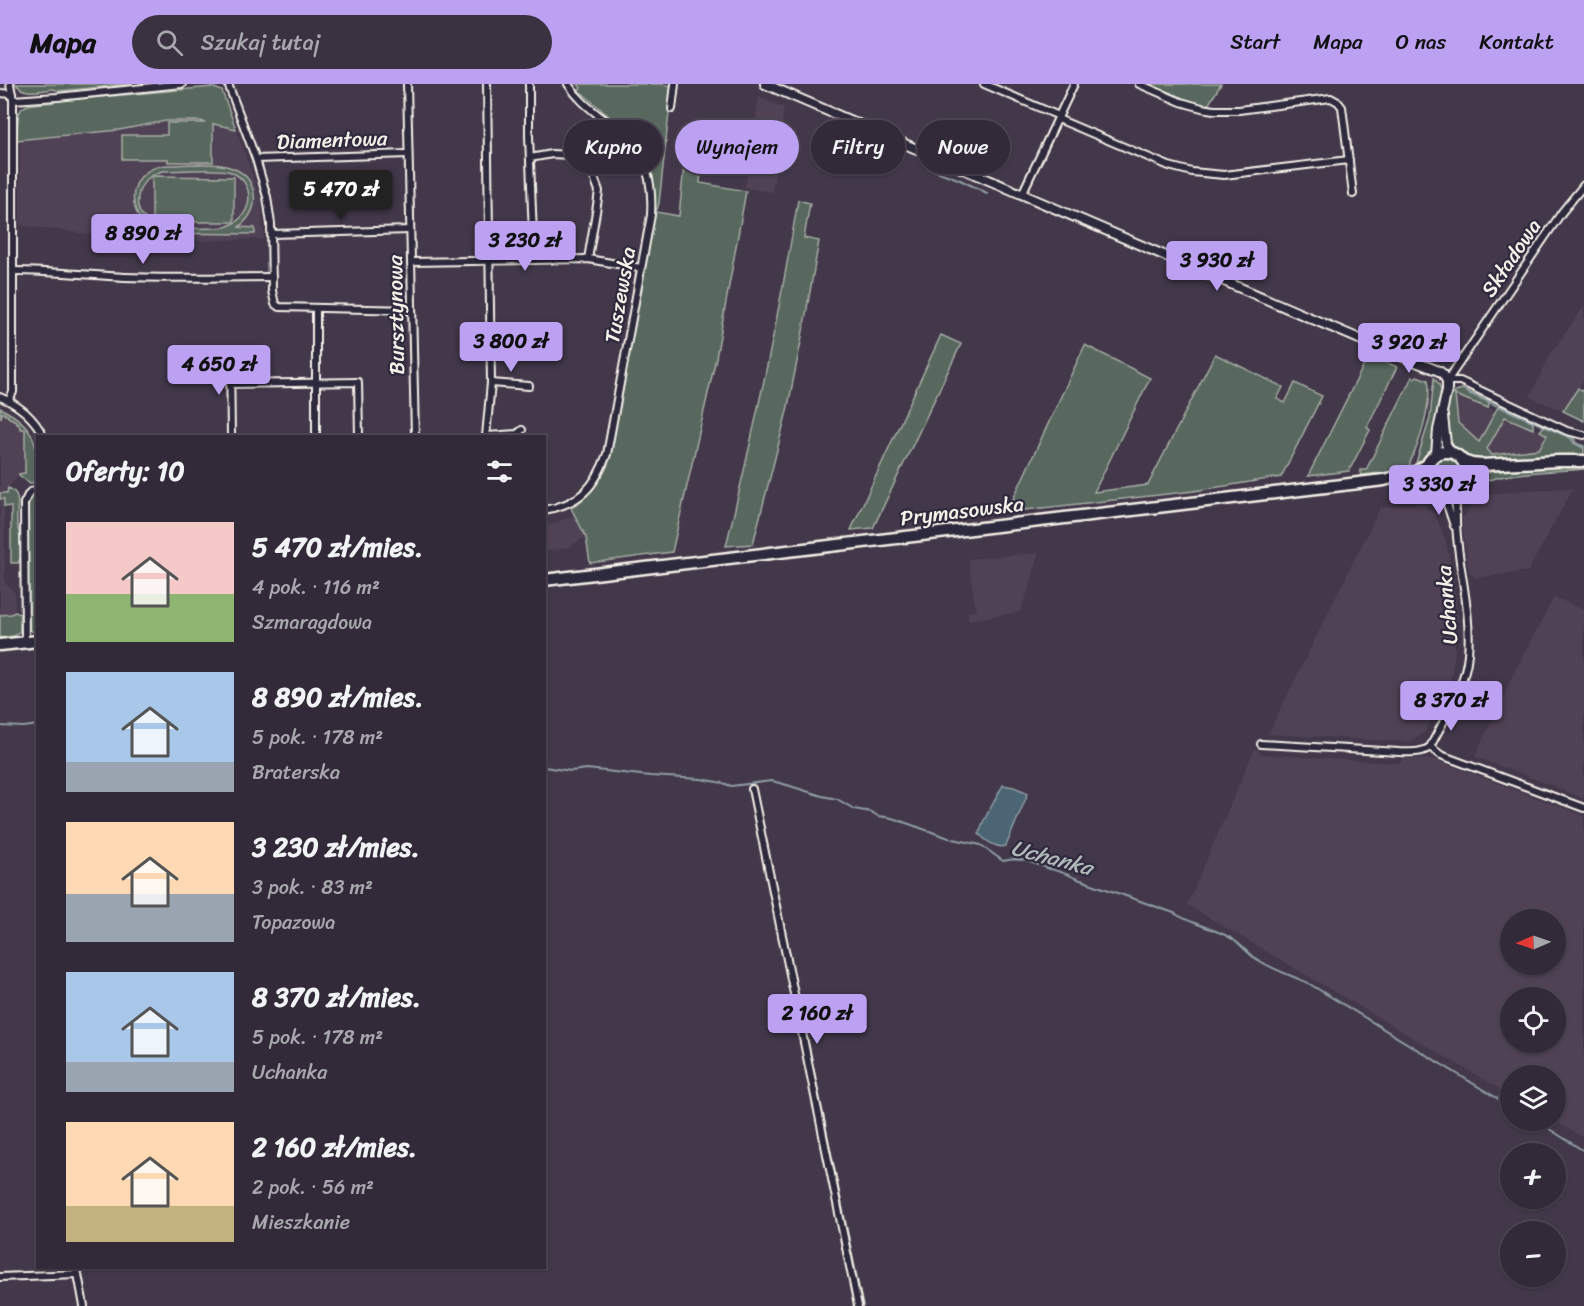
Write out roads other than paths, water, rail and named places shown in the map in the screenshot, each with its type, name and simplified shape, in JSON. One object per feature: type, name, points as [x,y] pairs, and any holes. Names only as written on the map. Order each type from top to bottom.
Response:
[{"type":"main road","points":[[1451,452],[1463,461],[1466,477],[1458,489],[1443,492],[1433,488],[1430,484],[1427,478],[1427,465],[1436,454],[1451,452]]},
{"type":"main road","points":[[1463,461],[1482,465],[1583,461]]},
{"type":"main road","points":[[1466,477],[1512,464]]},
{"type":"main road","name":"Prymasowska","points":[[1384,480],[1415,472],[1427,465]]},
{"type":"main road","name":"Prymasowska","points":[[546,580],[1384,480],[1416,480],[1430,484]]},
{"type":"main road","points":[[0,645],[36,641]]},
{"type":"street","points":[[9,400],[13,388],[12,97],[10,84]]},
{"type":"street","points":[[0,93],[12,97],[57,97],[182,84]]},
{"type":"street","points":[[228,84],[256,159],[267,197],[272,234],[272,277],[275,304],[279,307],[412,310]]},
{"type":"street","name":"Bursztynowa","points":[[407,84],[415,435]]},
{"type":"street","points":[[487,84],[491,330],[491,383],[487,435]]},
{"type":"street","points":[[529,84],[534,260]]},
{"type":"street","name":"Tuszewska","points":[[546,510],[575,501],[591,486],[603,467],[652,203],[646,166],[635,148],[625,136],[579,99],[568,84]]},
{"type":"street","points":[[672,109],[675,84]]},
{"type":"street","points":[[765,84],[1443,374],[1447,381],[1447,390],[1438,430],[1436,454]]},
{"type":"street","points":[[984,84],[1169,166],[1192,172],[1224,175],[1349,160]]},
{"type":"street","points":[[1022,194],[1074,84]]},
{"type":"street","points":[[1139,84],[1180,102],[1214,110],[1239,110],[1331,98],[1342,107],[1353,194]]},
{"type":"street","name":"Diamentowa","points":[[256,159],[408,154]]},
{"type":"street","points":[[530,158],[552,154],[570,155],[592,172],[599,191],[588,259]]},
{"type":"street","name":"Składowa","points":[[1447,381],[1562,212],[1584,184]]},
{"type":"street","points":[[272,234],[410,230]]},
{"type":"street","points":[[411,262],[588,259],[641,268]]},
{"type":"street","points":[[13,271],[134,277],[272,277]]},
{"type":"street","points":[[316,308],[316,435]]},
{"type":"street","points":[[491,330],[537,335]]},
{"type":"street","points":[[230,355],[231,435]]},
{"type":"street","points":[[1447,381],[1460,381],[1567,430],[1584,435]]},
{"type":"street","points":[[230,384],[358,382],[359,435]]},
{"type":"street","points":[[491,383],[529,386]]},
{"type":"street","points":[[0,396],[20,407],[31,417],[42,435]]},
{"type":"street","points":[[1442,412],[1446,444],[1451,452]]},
{"type":"street","points":[[502,435],[517,434],[522,430]]},
{"type":"street","points":[[25,642],[24,503],[29,493],[36,489]]},
{"type":"street","name":"Uchanka","points":[[1430,747],[1460,686],[1468,655],[1468,624],[1456,532],[1455,503],[1458,489]]},
{"type":"street","name":"Uchanka","points":[[1443,492],[1456,532]]},
{"type":"street","points":[[1261,744],[1400,752],[1418,752],[1430,747],[1442,755],[1584,808]]},
{"type":"street","points":[[752,789],[858,1306]]},
{"type":"street","points":[[0,1277],[78,1274],[84,1306]]},
{"type":"water","points":[[1003,785],[1028,793],[1006,846],[1002,847],[991,844],[979,834]]},
{"type":"waterway","points":[[944,174],[987,193]]},
{"type":"waterway","points":[[1466,392],[1571,438],[1574,443],[1584,448]]},
{"type":"waterway","name":"Uchanka","points":[[0,726],[36,725]]},
{"type":"waterway","name":"Uchanka","points":[[546,767],[571,771],[587,769],[701,779],[731,786],[772,781],[837,799],[854,809],[892,818],[949,838],[981,845],[1003,861],[1025,861],[1065,873],[1220,932],[1237,942],[1259,961],[1308,983],[1500,1100]]},
{"type":"waterway","name":"Uchanka","points":[[1552,1131],[1584,1151]]}]
